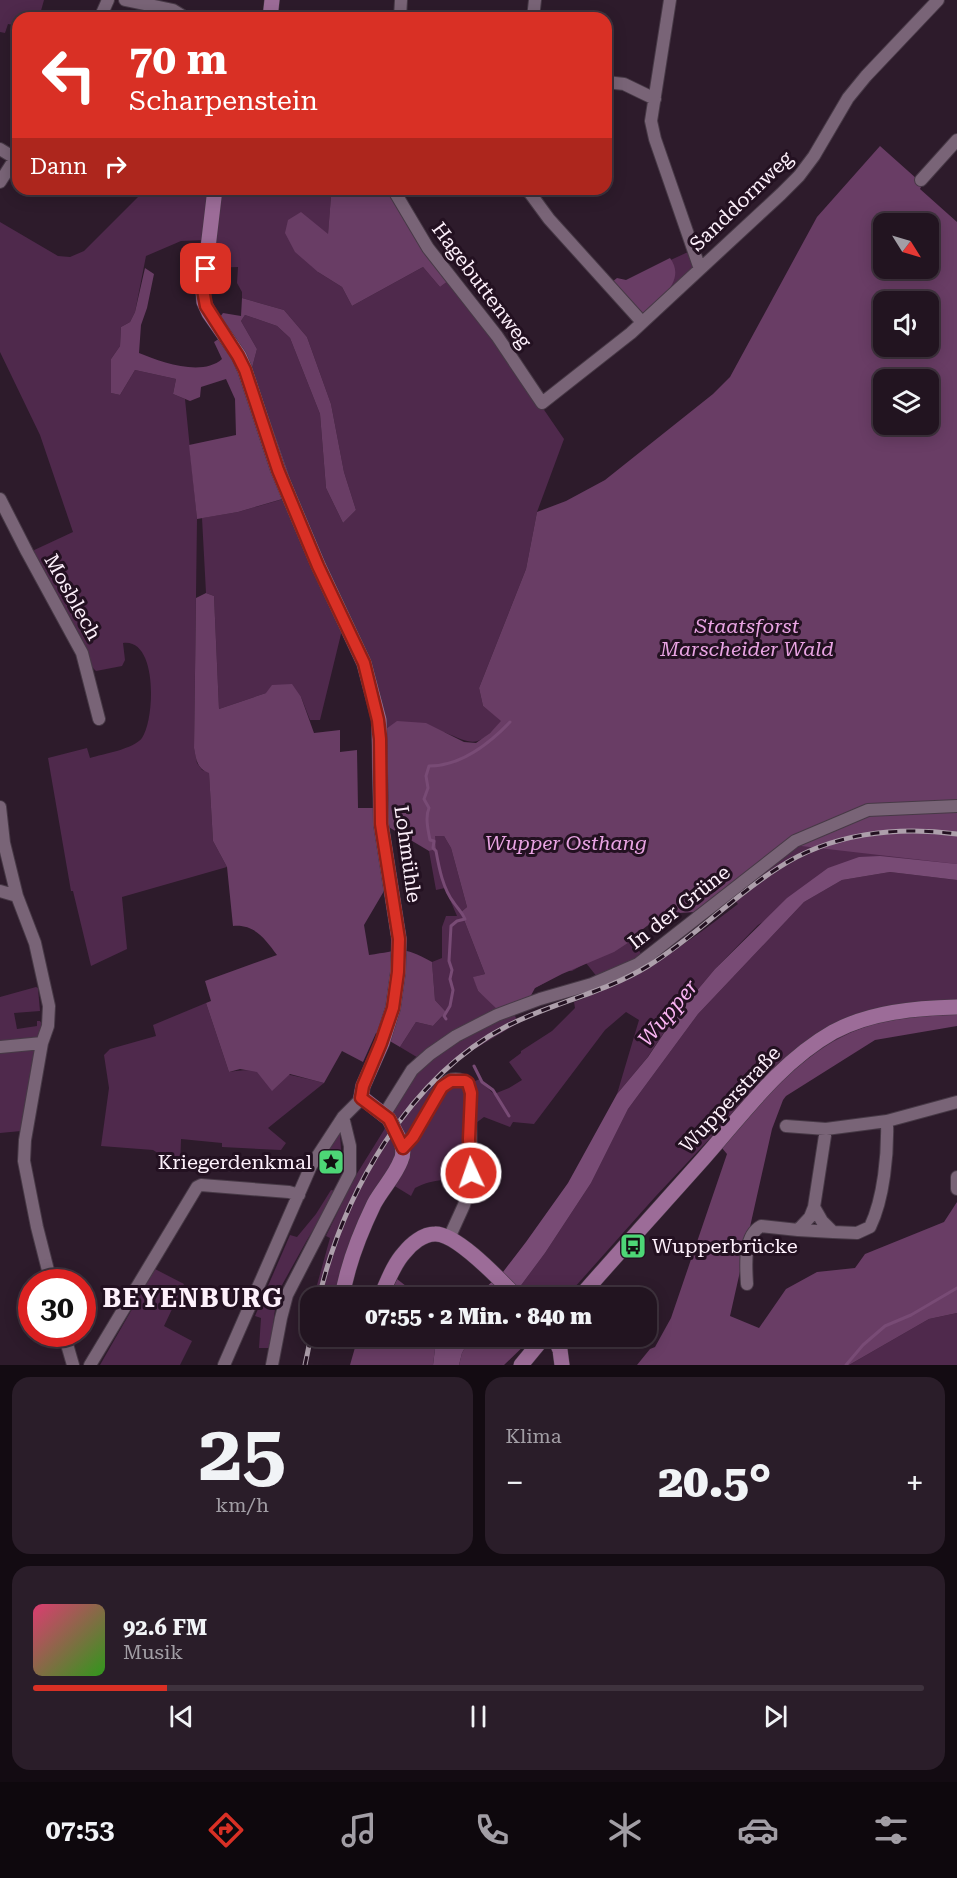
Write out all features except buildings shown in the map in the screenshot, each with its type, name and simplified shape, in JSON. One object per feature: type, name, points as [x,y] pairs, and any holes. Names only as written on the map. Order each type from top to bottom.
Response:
[{"type":"main road","name":"Lohmühle","points":[[214,195],[203,296],[209,313],[245,370],[278,470],[318,566],[364,663],[378,720],[381,824],[399,939],[398,972],[395,994],[381,1043],[363,1086],[362,1098]]},
{"type":"main road","name":"Wupperstraße","points":[[589,1287],[767,1086],[796,1058],[817,1042],[852,1023],[890,1013],[957,1007]]},
{"type":"main road","points":[[344,1287],[375,1203],[399,1165],[402,1145],[386,1117],[362,1098]]},
{"type":"main road","points":[[385,1287],[397,1262],[413,1244],[432,1234],[449,1238],[479,1260],[507,1287]]},
{"type":"main road","points":[[521,1365],[536,1347]]},
{"type":"main road","points":[[559,1347],[562,1365]]},
{"type":"street","points":[[125,0],[176,12]]},
{"type":"street","points":[[670,0],[651,121],[655,139],[700,269]]},
{"type":"street","name":"Sanddornweg","points":[[542,403],[631,333],[799,176],[814,156],[848,98],[879,61],[938,0]]},
{"type":"street","points":[[612,83],[624,84],[655,99]]},
{"type":"street","points":[[921,180],[957,140]]},
{"type":"street","points":[[0,182],[12,164]]},
{"type":"street","name":"Hagebuttenweg","points":[[397,195],[428,248],[497,336],[542,403]]},
{"type":"street","points":[[531,195],[549,219],[642,322]]},
{"type":"street","name":"Mosblech","points":[[0,499],[82,653],[99,719]]},
{"type":"street","name":"In der Grüne","points":[[386,1117],[412,1070],[456,1036],[497,1016],[540,999],[592,984],[638,964],[795,841],[868,810],[957,806]]},
{"type":"street","points":[[0,807],[4,843],[17,896],[35,943],[48,1006],[48,1026],[42,1043],[25,1140],[24,1161],[48,1269]]},
{"type":"street","points":[[0,891],[17,896]]},
{"type":"street","points":[[0,1047],[42,1043]]},
{"type":"street","points":[[402,1145],[413,1137],[442,1087],[455,1080],[468,1083],[471,1093],[469,1139],[471,1173],[464,1205],[449,1238]]},
{"type":"street","points":[[224,1365],[311,1166],[343,1117],[362,1098]]},
{"type":"street","points":[[786,1126],[826,1129],[887,1121],[957,1102]]},
{"type":"street","points":[[272,1365],[287,1295],[350,1173],[350,1146],[343,1117]]},
{"type":"street","points":[[747,1284],[746,1266],[750,1239],[756,1229],[761,1226],[857,1233],[870,1227],[882,1184],[888,1142],[887,1121]]},
{"type":"street","points":[[798,1230],[810,1217],[814,1207],[826,1129]]},
{"type":"street","points":[[957,1177],[957,1189]]},
{"type":"street","points":[[90,1365],[197,1187],[201,1185],[267,1190],[298,1195]]},
{"type":"street","points":[[814,1207],[822,1221],[833,1232]]},
{"type":"street","points":[[68,1347],[73,1365]]},
{"type":"green space","points":[[0,0],[44,0],[41,12],[12,12],[12,25],[8,24],[5,33],[0,32]]},
{"type":"green space","name":"Staatsforst Marscheider Wald","points":[[880,146],[917,179],[922,185],[920,189],[957,222],[957,864],[784,844],[695,912],[663,914],[643,929],[643,933],[614,952],[535,988],[528,1001],[498,1010],[478,991],[473,977],[485,974],[461,912],[467,907],[451,848],[444,836],[435,836],[436,849],[429,851],[387,826],[386,729],[397,721],[426,723],[464,742],[476,743],[490,733],[501,721],[483,706],[479,688],[526,569],[537,512],[566,501],[605,480],[713,394],[730,377],[817,217]]},
{"type":"green space","points":[[140,195],[209,195],[206,240],[181,241],[146,256],[135,312],[130,322],[121,327],[120,346],[111,359],[111,393],[120,395],[135,370],[176,379],[173,394],[185,399],[197,519],[194,748],[197,763],[202,770],[209,772],[213,841],[227,867],[122,897],[127,949],[91,966],[73,891],[71,891],[48,758],[87,748],[90,758],[138,742],[146,728],[149,714],[150,682],[148,666],[143,653],[134,645],[123,643],[125,660],[122,666],[96,671],[90,665],[30,552],[73,532],[40,435],[0,352],[0,222],[58,256],[70,257],[84,251]]},
{"type":"green space","name":"Wupper Osthang","points":[[219,195],[334,195],[331,196],[328,235],[318,272],[342,287],[352,306],[423,267],[440,287],[448,281],[525,382],[564,439],[537,512],[526,569],[479,688],[483,706],[502,721],[487,736],[476,742],[463,740],[444,732],[458,747],[957,806],[957,872],[900,866],[840,873],[758,925],[715,969],[673,1019],[647,1058],[617,1094],[639,1020],[626,1012],[605,1030],[534,1124],[513,1122],[510,1127],[484,1117],[472,1126],[473,1171],[448,1166],[443,1180],[429,1182],[415,1188],[411,1196],[393,1185],[343,1266],[338,1287],[317,1285],[330,1238],[326,1236],[353,1180],[384,1130],[405,1085],[425,1062],[400,1047],[416,1022],[433,1026],[446,1012],[435,1000],[432,962],[442,958],[442,927],[446,916],[457,916],[445,888],[436,890],[429,851],[436,848],[434,835],[444,836],[451,848],[467,907],[461,912],[485,974],[474,977],[478,991],[494,1005],[463,828],[386,729],[339,598],[296,495],[252,368],[257,349],[241,321],[245,315],[277,326],[290,338],[320,414],[326,488],[343,523],[356,510],[344,472],[331,404],[307,337],[284,310],[242,298],[242,292],[237,283],[238,267],[210,268]],"holes":[[[732,897],[738,904],[699,933],[640,971],[574,1002],[575,1008],[552,1031],[521,1051],[509,1062],[522,1080],[494,1094],[480,1079],[475,1081],[472,1126],[461,1082],[447,1080],[442,1075],[463,1056],[518,1023],[511,1006],[533,989],[586,963],[598,978],[643,957],[632,939],[642,934],[637,915]]]},
{"type":"green space","points":[[392,195],[448,281],[440,287],[423,267],[352,306],[342,287],[318,272],[295,252],[285,233],[288,220],[301,212],[328,234],[331,196]]},
{"type":"green space","points":[[688,252],[693,265],[692,270],[645,310],[621,283]]},
{"type":"green space","points":[[670,258],[675,274],[673,282],[663,296],[644,314],[612,282],[617,278],[626,280]]},
{"type":"green space","points":[[145,268],[154,274],[141,325],[139,353],[181,366],[204,367],[214,364],[222,359],[214,342],[229,332],[220,317],[223,313],[241,316],[242,298],[284,310],[307,337],[331,404],[344,472],[356,510],[343,523],[326,488],[320,414],[290,338],[277,326],[245,315],[241,321],[257,349],[252,368],[296,495],[238,512],[197,519],[189,445],[236,435],[235,399],[226,379],[201,387],[200,397],[190,401],[173,394],[176,379],[135,370],[120,395],[111,393],[111,359],[120,346],[121,327],[130,322],[135,312]]},
{"type":"green space","points":[[283,499],[342,630],[320,720],[310,720],[301,697],[266,693],[219,709],[214,596],[206,593],[202,518],[238,512]]},
{"type":"green space","points":[[206,593],[214,596],[219,709],[266,693],[272,685],[292,684],[301,697],[314,733],[340,730],[340,752],[357,750],[358,808],[374,808],[384,891],[364,925],[369,955],[407,951],[432,962],[435,1000],[446,1012],[433,1026],[416,1022],[400,1047],[376,1033],[363,1062],[342,1051],[324,1083],[290,1074],[272,1091],[257,1072],[240,1069],[229,1072],[206,1003],[211,1001],[205,981],[277,955],[264,938],[253,930],[233,926],[227,867],[213,841],[209,773],[196,760],[194,748],[196,598]]},
{"type":"green space","points":[[890,872],[957,880],[957,1001],[775,1069],[655,1197],[575,1287],[520,1287],[591,1183],[628,1109],[698,1014],[804,902],[842,880]]},
{"type":"green space","points":[[38,988],[40,1011],[14,1013],[17,1029],[37,1026],[37,1021],[40,1021],[42,1024],[40,1038],[0,1044],[0,997]]},
{"type":"green space","points":[[206,1003],[229,1072],[264,1071],[324,1083],[268,1128],[286,1143],[281,1150],[222,1147],[222,1143],[181,1139],[180,1167],[153,1150],[101,1146],[109,1088],[104,1055],[110,1049],[156,1036],[153,1025]]},
{"type":"green space","points":[[957,1014],[957,1026],[875,1040],[783,1100],[772,1129],[730,1316],[759,1328],[786,1289],[817,1272],[855,1268],[865,1254],[944,1222],[957,1202],[957,1313],[929,1319],[849,1365],[637,1365],[650,1349],[657,1347],[671,1318],[727,1154],[722,1148],[782,1082],[824,1047],[876,1023],[919,1015]]},
{"type":"green space","points":[[36,1046],[21,1131],[0,1133],[0,1050]]},
{"type":"green space","points":[[340,1133],[342,1168],[332,1170],[321,1165]]},
{"type":"green space","points":[[331,1190],[337,1191],[282,1285],[276,1302],[270,1348],[259,1348],[261,1318],[255,1316],[290,1235],[297,1237],[316,1214]]},
{"type":"green space","points":[[155,1269],[184,1284],[164,1326],[192,1341],[180,1365],[100,1365]]},
{"type":"green space","points":[[397,1279],[407,1287],[393,1287]]},
{"type":"green space","points":[[957,1313],[957,1365],[849,1365],[929,1319]]},
{"type":"green space","points":[[355,1347],[436,1347],[433,1365],[350,1365]]},
{"type":"green space","points":[[465,1347],[523,1347],[504,1365],[459,1365]]},
{"type":"shaded area","points":[[880,856],[957,864],[957,880],[890,872],[842,880],[804,902],[698,1014],[628,1109],[591,1183],[520,1287],[486,1287],[503,1272],[568,1183],[617,1094],[648,1057],[674,1018],[715,969],[787,898],[828,868],[859,857]]},
{"type":"shaded area","points":[[436,1347],[465,1347],[459,1365],[433,1365]]},
{"type":"waterway","points":[[446,1019],[444,1016],[450,1006],[453,990],[449,961],[451,926],[465,919],[444,885],[436,851],[433,848],[434,841],[430,840],[427,819],[429,808],[424,799],[428,788],[426,776],[429,766],[452,762],[473,753],[493,739],[510,722]]},
{"type":"waterway","points":[[474,1066],[482,1082],[493,1090],[509,1116]]},
{"type":"waterway","points":[[846,1365],[863,1345],[885,1326],[911,1315],[957,1288]]},
{"type":"railway","points":[[322,1287],[345,1218],[363,1179],[385,1142],[411,1107],[440,1075],[472,1048],[524,1018],[614,984],[648,966],[682,943],[761,879],[798,856],[820,847],[864,835],[911,831],[957,834]]},
{"type":"railway","points":[[305,1365],[309,1347]]},
{"type":"place","name":"Kriegerdenkmal","points":[[331,1162]]},
{"type":"place","name":"Wupperbrücke","points":[[633,1246]]},
{"type":"district","name":"BEYENBURG","points":[[193,1298]]},
{"type":"route","points":[[206,269],[203,296],[206,306],[245,370],[278,470],[318,566],[364,663],[376,706],[380,739],[381,824],[399,939],[398,972],[393,1008],[363,1086],[361,1098],[389,1119],[403,1148],[413,1137],[438,1091],[446,1083],[455,1080],[468,1083],[471,1093],[469,1139],[471,1173]]},
{"type":"water label","name":"Wupper","points":[[668,1013]]}]
